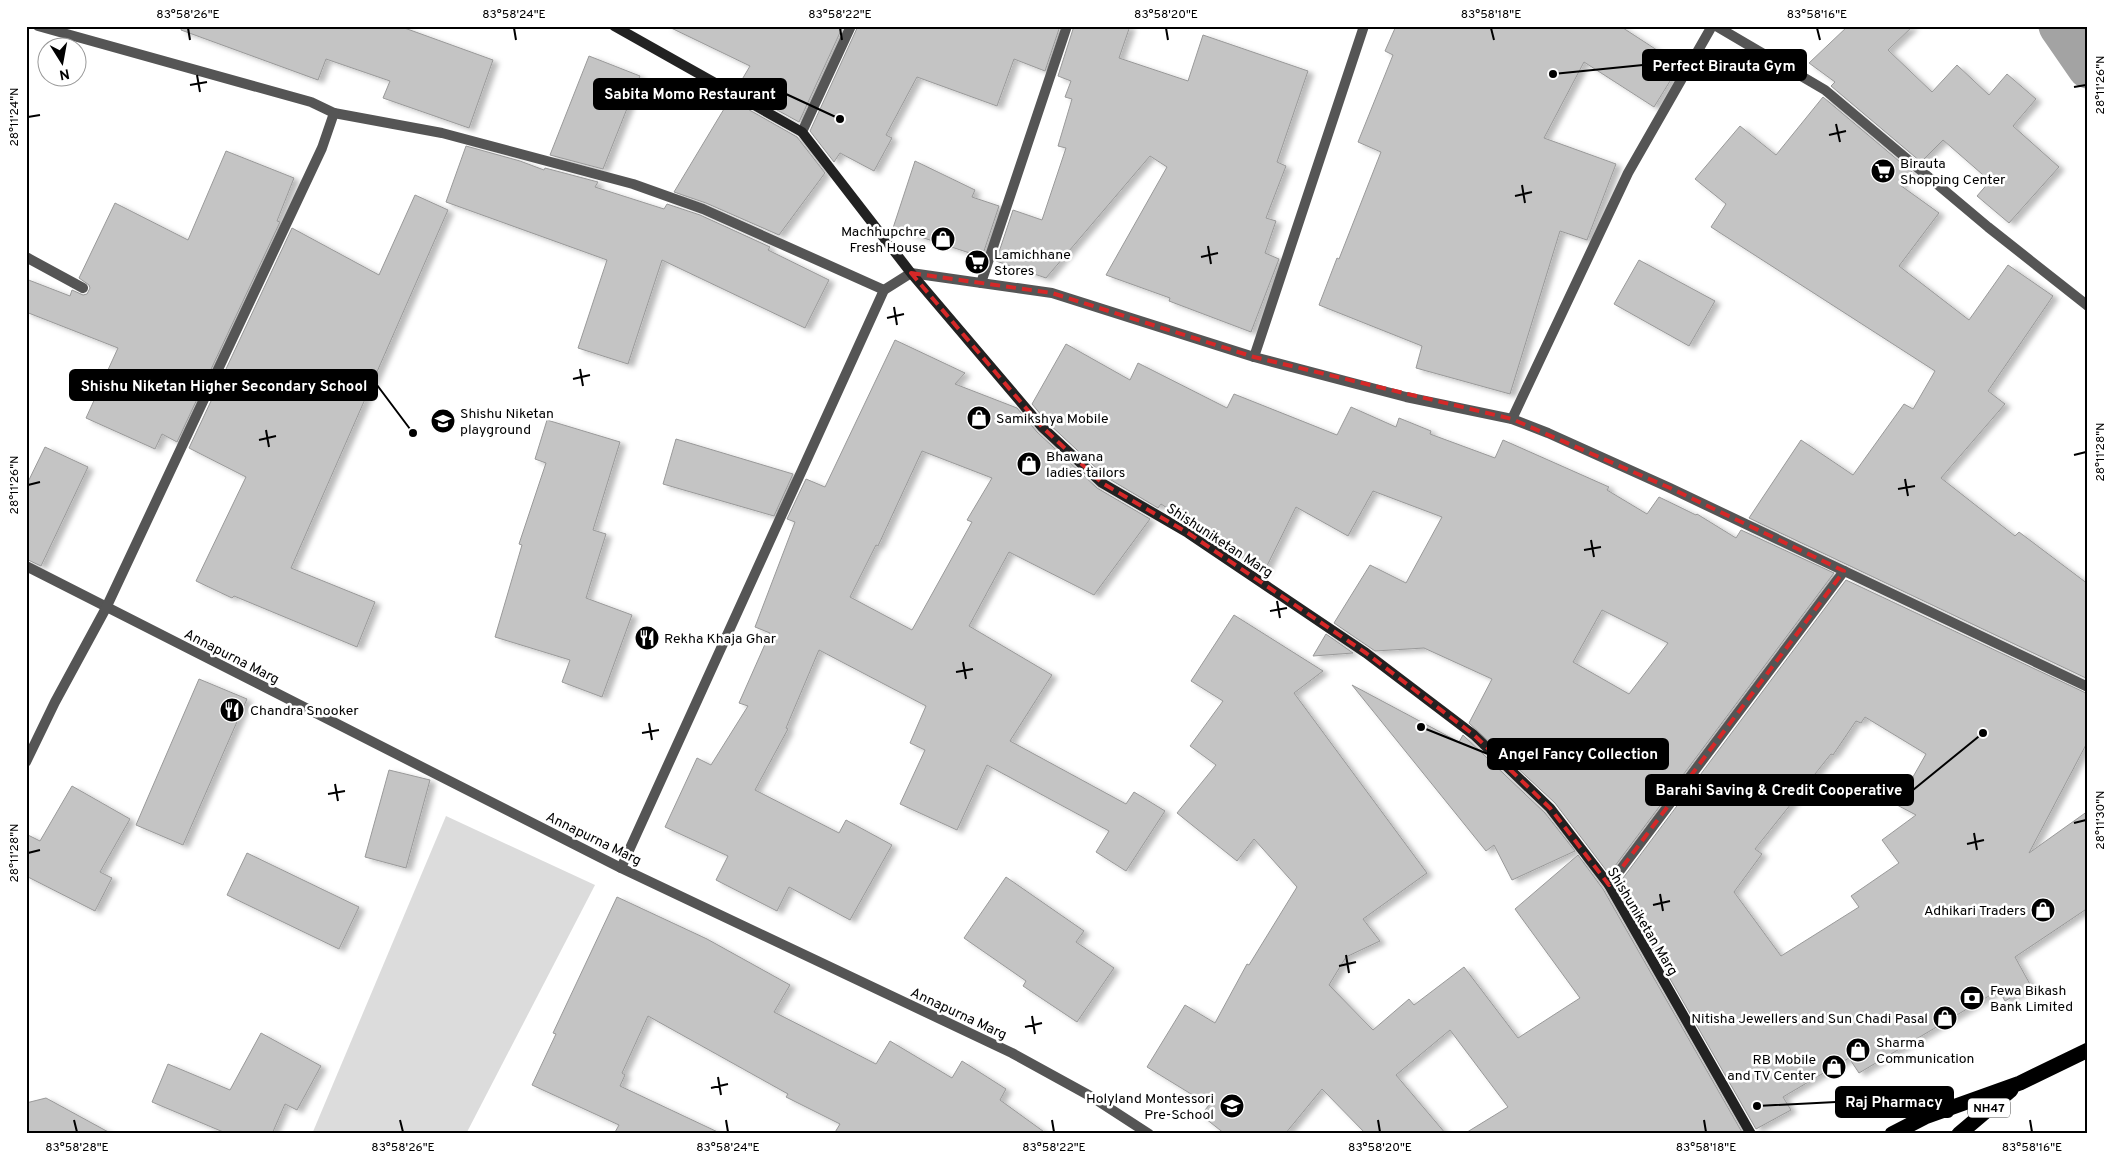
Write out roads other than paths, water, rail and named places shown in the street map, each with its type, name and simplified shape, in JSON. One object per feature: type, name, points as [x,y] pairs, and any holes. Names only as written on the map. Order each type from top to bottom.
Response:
[{"type":"highway","name":"NH47","points":[[1892,1134],[1925,1117],[2020,1082],[2088,1050]]},
{"type":"highway","name":"NH47","points":[[1959,1134],[2020,1082]]},
{"type":"street","points":[[38,26],[311,102],[334,113],[442,133],[633,184],[703,209],[884,290]]},
{"type":"street","name":"Shishuniketan Marg","points":[[614,26],[802,132],[911,273],[1042,427],[1102,483],[1188,533],[1358,648],[1474,735],[1550,808],[1609,885],[1752,1134]]},
{"type":"street","points":[[802,132],[851,26]]},
{"type":"street","points":[[981,282],[1067,26]]},
{"type":"street","points":[[1254,357],[1364,26]]},
{"type":"street","points":[[1512,419],[1628,174],[1712,26]]},
{"type":"street","points":[[1716,26],[1826,90],[1988,227],[2088,306]]},
{"type":"street","points":[[26,762],[55,702],[106,608],[322,148],[334,113]]},
{"type":"street","points":[[26,256],[83,288]]},
{"type":"street","points":[[622,868],[884,290],[911,273],[1052,293],[1254,357],[1406,396],[1512,419],[1548,432],[1670,488],[2088,687]]},
{"type":"street","name":"Annapurna Marg","points":[[26,566],[622,868],[1012,1053],[1092,1097],[1149,1134]]},
{"type":"street","points":[[1609,885],[1844,571]]},
{"type":"waterway","points":[[2059,26],[2088,68]]},
{"type":"place","name":"Perfect Birauta Gym","points":[[1553,74]]},
{"type":"place","name":"Sabita Momo Restaurant","points":[[840,119]]},
{"type":"place","name":"Birauta Shopping Center","points":[[1883,171]]},
{"type":"place","name":"Machhupchre Fresh House","points":[[943,239]]},
{"type":"place","name":"Lamichhane Stores","points":[[977,262]]},
{"type":"place","name":"Samikshya Mobile","points":[[979,418]]},
{"type":"place","name":"Shishu Niketan playground","points":[[443,421]]},
{"type":"place","name":"Shishu Niketan Higher Secondary School","points":[[413,433]]},
{"type":"place","name":"Bhawana ladies tailors","points":[[1029,464]]},
{"type":"place","name":"Rekha Khaja Ghar","points":[[647,638]]},
{"type":"place","name":"Chandra Snooker","points":[[232,710]]},
{"type":"place","name":"Angel Fancy Collection","points":[[1421,727]]},
{"type":"place","name":"Barahi Saving & Credit Cooperative","points":[[1983,733]]},
{"type":"place","name":"Adhikari Traders","points":[[2043,910]]},
{"type":"place","name":"Fewa Bikash Bank Limited","points":[[1972,998]]},
{"type":"place","name":"Nitisha Jewellers and Sun Chadi Pasal","points":[[1945,1018]]},
{"type":"place","name":"Sharma Communication","points":[[1858,1050]]},
{"type":"place","name":"RB Mobile and TV Center","points":[[1834,1067]]},
{"type":"place","name":"Holyland Montessori Pre-School","points":[[1232,1106]]},
{"type":"place","name":"Raj Pharmacy","points":[[1757,1106]]}]
